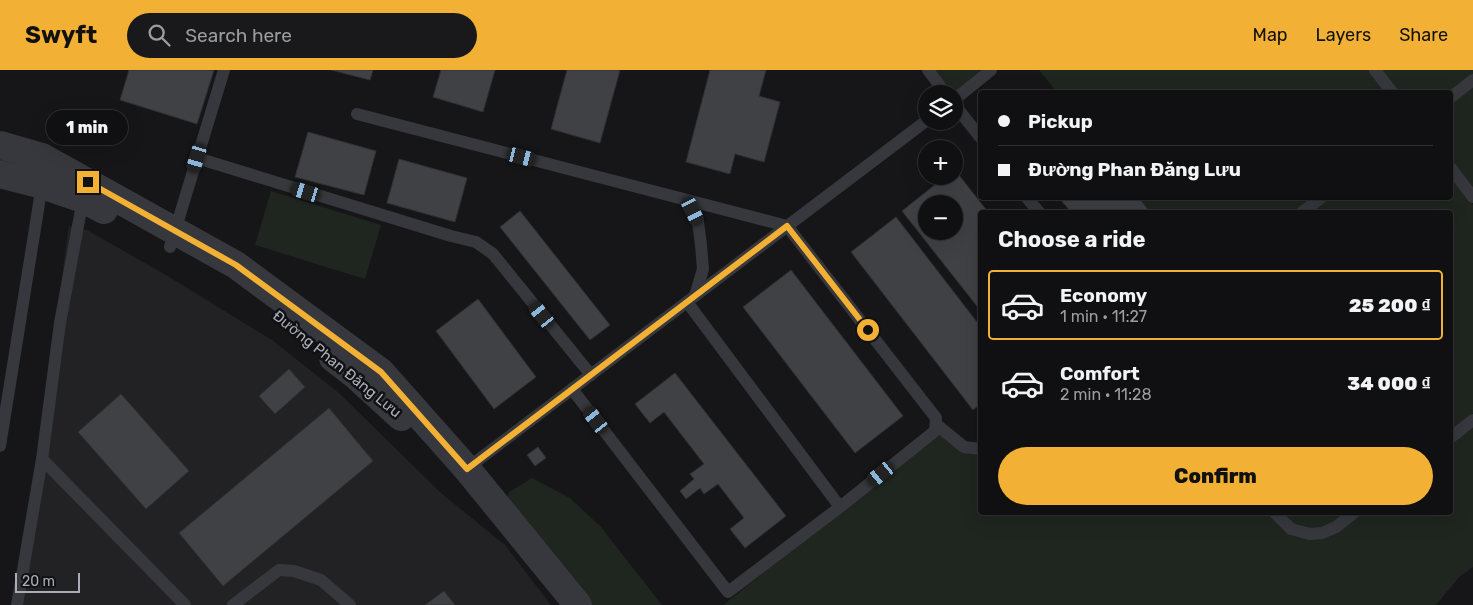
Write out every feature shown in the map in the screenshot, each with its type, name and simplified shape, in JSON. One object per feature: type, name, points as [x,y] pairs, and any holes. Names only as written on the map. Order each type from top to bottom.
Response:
[{"type":"street","name":"Đường Phan Đăng Lưu","points":[[0,145],[42,157],[129,215],[173,239],[236,265],[381,372],[463,472],[578,605]]},
{"type":"street","name":"Đường Phan Đăng Lưu","points":[[0,174],[42,185],[129,215]]},
{"type":"street","name":"Đường Phan Đăng Lưu","points":[[463,472],[561,605]]},
{"type":"lane","points":[[173,239],[224,70]]},
{"type":"lane","points":[[928,70],[939,85]]},
{"type":"lane","points":[[963,93],[991,70]]},
{"type":"lane","points":[[1375,70],[1390,90]]},
{"type":"lane","points":[[1453,96],[1473,80]]},
{"type":"lane","points":[[357,114],[787,226],[936,418],[937,425],[935,431],[840,507],[728,592],[572,389]]},
{"type":"lane","points":[[963,115],[978,134]]},
{"type":"lane","points":[[463,472],[918,126]]},
{"type":"lane","points":[[197,158],[476,242],[493,254],[591,375]]},
{"type":"lane","points":[[1453,171],[1473,197]]},
{"type":"lane","points":[[0,446],[42,185]]},
{"type":"lane","points":[[17,605],[42,460],[60,323],[82,199]]},
{"type":"lane","points":[[688,200],[698,222],[703,269],[691,299]]},
{"type":"lane","points":[[1029,200],[1037,210]]},
{"type":"lane","points":[[1305,210],[1318,200]]},
{"type":"lane","points":[[691,299],[840,507]]},
{"type":"lane","points":[[1453,436],[1473,420]]},
{"type":"lane","points":[[937,425],[964,446],[978,449]]},
{"type":"lane","points":[[42,460],[185,605]]},
{"type":"lane","points":[[1277,515],[1291,528],[1310,534],[1322,533],[1336,527],[1351,515]]},
{"type":"lane","points":[[233,605],[279,570],[294,570],[321,580],[350,605]]},
{"type":"shaded area","points":[[935,70],[983,70],[963,86],[946,85]]},
{"type":"shaded area","points":[[1039,70],[1369,70],[1384,90],[1055,90]]},
{"type":"shaded area","points":[[1382,70],[1473,70],[1473,74],[1452,90],[1397,90]]},
{"type":"shaded area","points":[[1473,87],[1473,189],[1453,164],[1453,102]]},
{"type":"shaded area","points":[[1453,179],[1473,205],[1473,413],[1453,429],[1453,210],[1312,210],[1325,200],[1453,200]]},
{"type":"shaded area","points":[[271,191],[381,225],[365,279],[255,245]]},
{"type":"shaded area","points":[[1141,200],[1310,200],[1296,210],[1148,210]]},
{"type":"shaded area","points":[[69,226],[87,230],[166,275],[272,340],[339,393],[441,493],[505,545],[551,605],[13,605],[37,460]]},
{"type":"shaded area","points":[[1473,426],[1473,567],[1460,576],[1436,605],[723,605],[940,433],[978,453],[978,515],[1269,515],[1288,532],[1339,531],[1360,515],[1453,515],[1453,442]]},
{"type":"shaded area","points":[[532,478],[570,498],[601,527],[662,605],[582,605],[504,506],[509,492]]},
{"type":"shaded area","points":[[1283,515],[1344,515],[1333,524],[1321,528],[1309,529],[1293,524]]},
{"type":"building","points":[[129,70],[214,70],[197,124],[120,100]]},
{"type":"building","points":[[331,70],[373,70],[370,80]]},
{"type":"building","points":[[441,70],[495,70],[483,112],[433,97]]},
{"type":"building","points":[[567,70],[620,70],[600,143],[551,129]]},
{"type":"building","points":[[710,70],[766,70],[759,96],[780,102],[764,162],[735,154],[730,174],[686,162]]},
{"type":"building","points":[[308,132],[376,151],[364,195],[295,177]]},
{"type":"building","points":[[399,159],[467,178],[455,222],[387,203]]},
{"type":"building","points":[[963,180],[986,210],[978,210],[978,307],[925,240],[963,240],[963,195],[922,195],[935,185],[963,185]]},
{"type":"building","points":[[918,198],[918,231],[902,211]]},
{"type":"building","points":[[1061,200],[1141,200],[1148,210],[1069,210]]},
{"type":"building","points":[[520,211],[610,325],[590,340],[500,227]]},
{"type":"building","points":[[896,217],[978,323],[978,406],[973,410],[851,252]]},
{"type":"building","points":[[791,270],[903,416],[855,453],[743,307]]},
{"type":"building","points":[[478,299],[536,377],[494,409],[436,331]]},
{"type":"building","points":[[289,369],[305,387],[275,414],[259,396]]},
{"type":"building","points":[[675,373],[786,516],[745,548],[730,529],[744,518],[718,484],[704,494],[700,488],[686,499],[680,491],[694,479],[690,474],[704,464],[664,412],[650,423],[635,404]]},
{"type":"building","points":[[121,394],[189,471],[146,509],[78,432]]},
{"type":"building","points":[[329,408],[373,461],[223,586],[179,533]]},
{"type":"building","points":[[538,447],[546,458],[535,466],[527,455]]},
{"type":"building","points":[[444,591],[455,605],[425,605]]},
{"type":"route","points":[[88,182],[236,265],[381,372],[467,469],[787,226],[868,330]]}]
